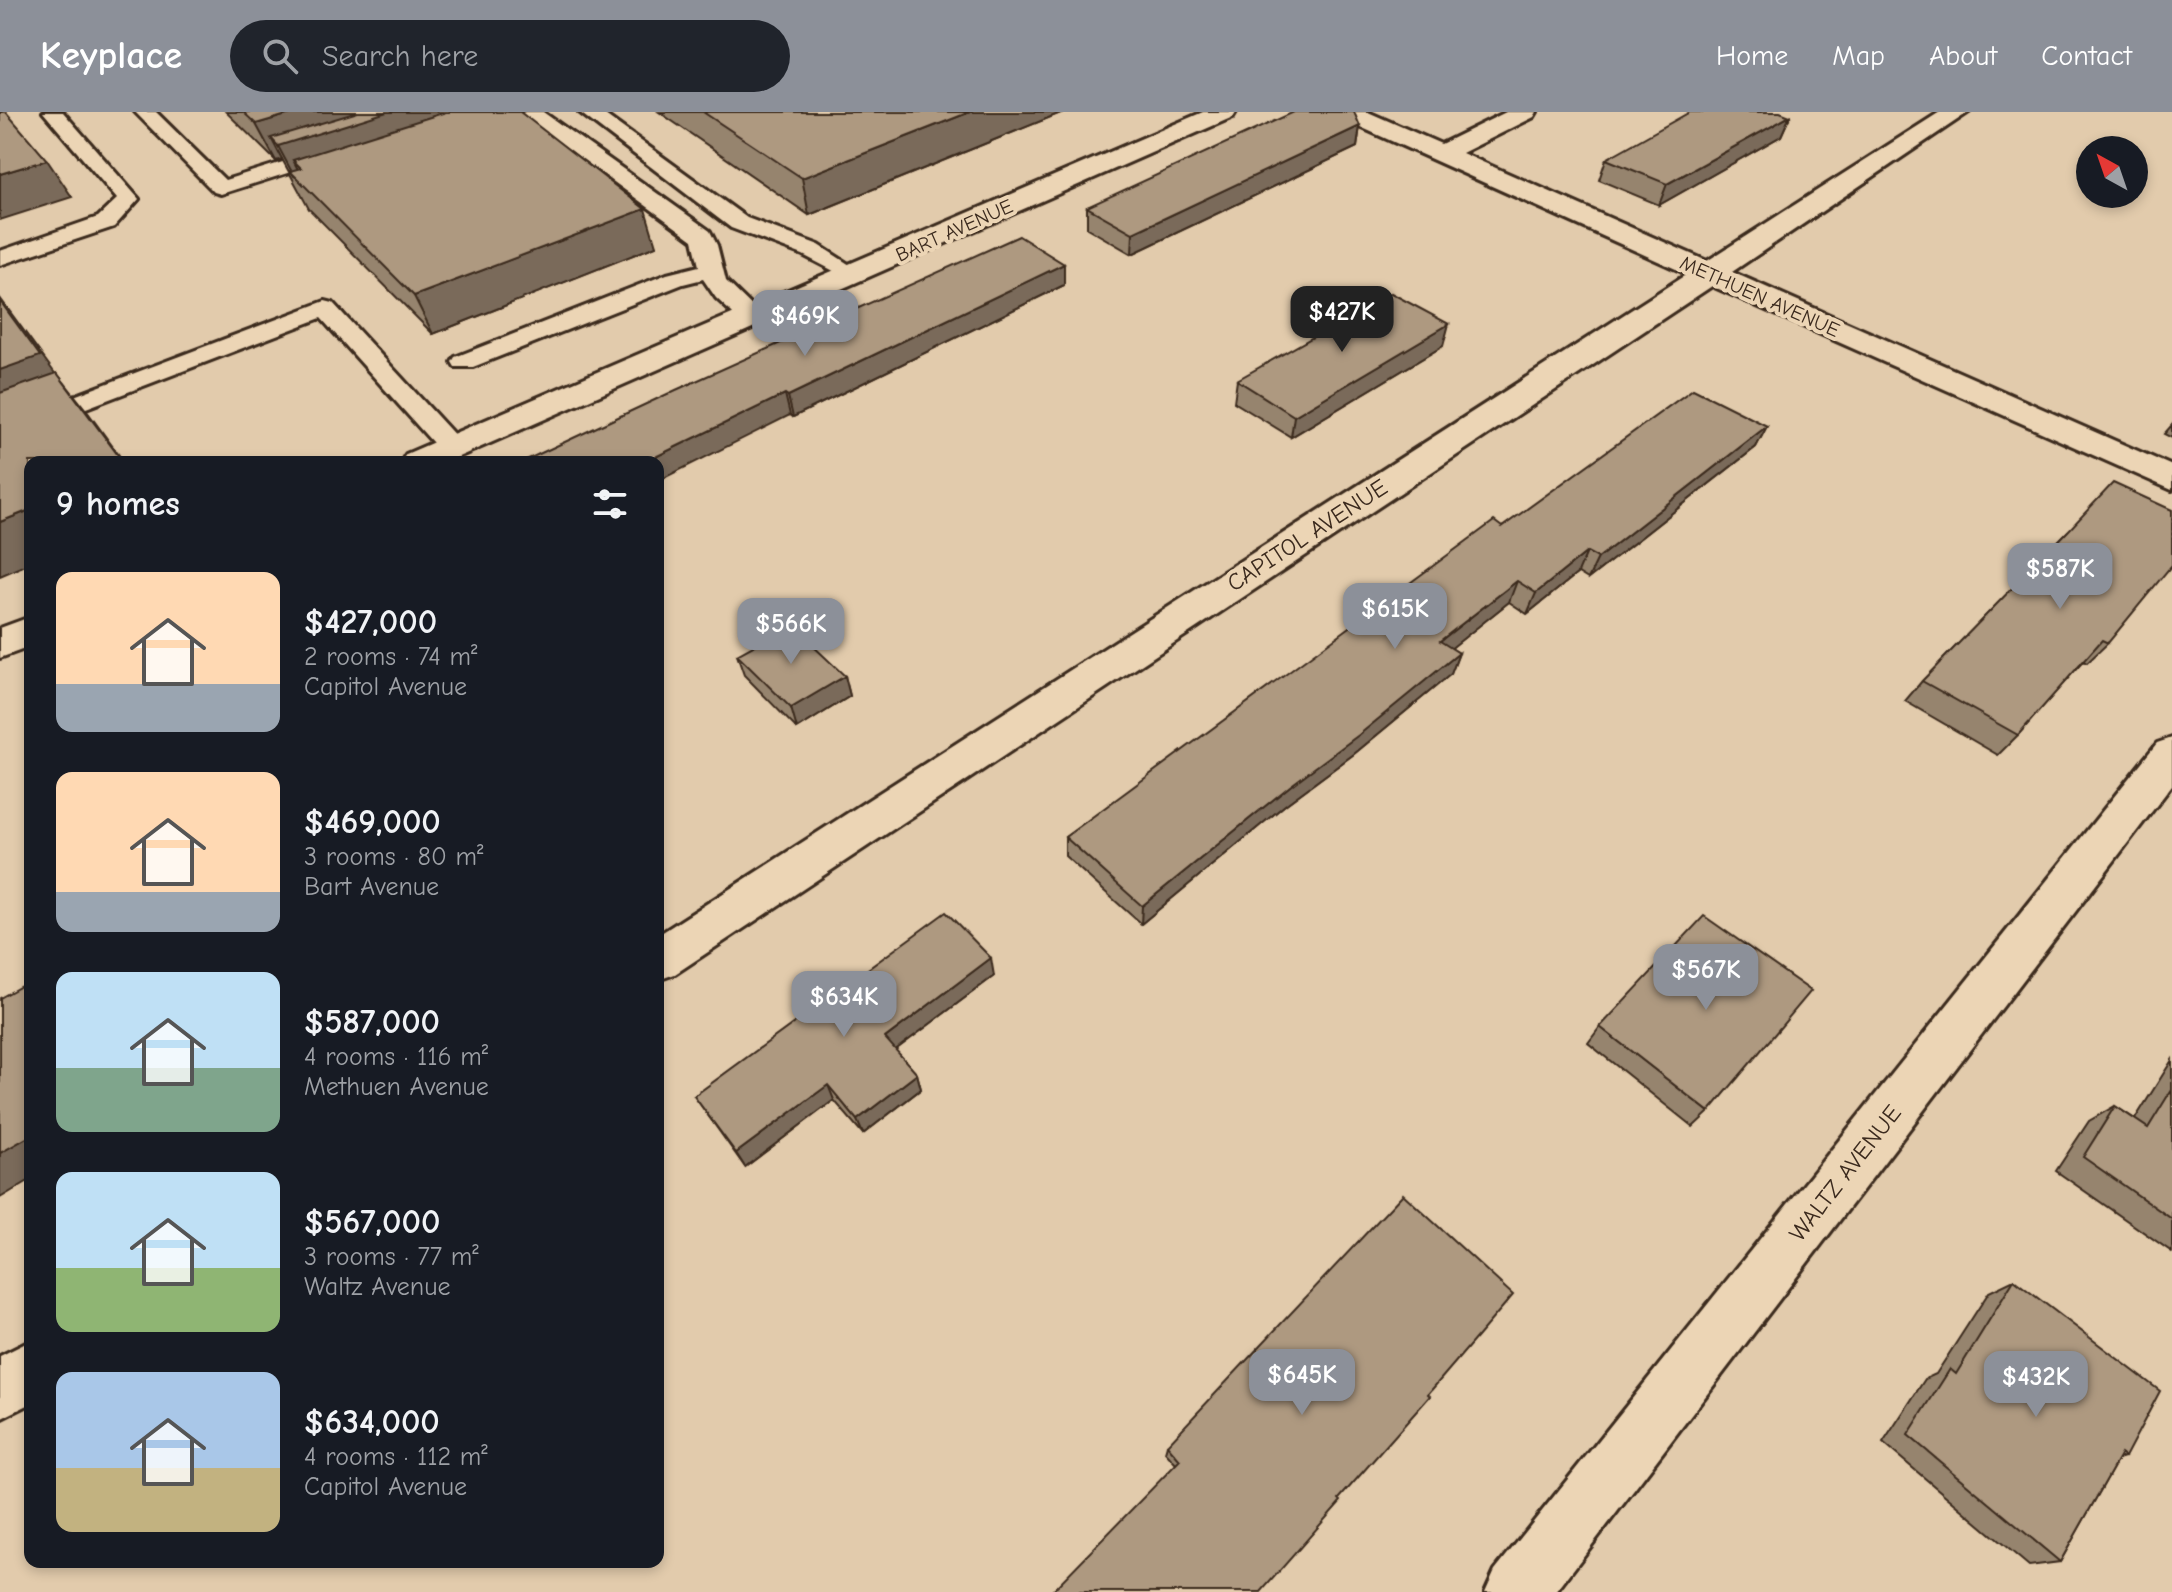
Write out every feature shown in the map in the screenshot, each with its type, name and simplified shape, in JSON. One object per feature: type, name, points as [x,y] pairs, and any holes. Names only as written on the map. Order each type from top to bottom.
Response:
[{"type":"street","name":"BART AVENUE","points":[[431,456],[1224,112]]},
{"type":"street","name":"METHUEN AVENUE","points":[[1347,112],[2172,479]]},
{"type":"street","points":[[1441,154],[1525,112]]},
{"type":"street","name":"CAPITOL AVENUE","points":[[664,956],[1957,112]]},
{"type":"street","points":[[0,644],[24,634]]},
{"type":"street","name":"WALTZ AVENUE","points":[[1517,1592],[2172,754]]},
{"type":"street","points":[[0,1390],[24,1374]]},
{"type":"lane","points":[[0,258],[106,222],[129,199],[53,112]]},
{"type":"lane","points":[[145,112],[221,188],[356,145]]},
{"type":"lane","points":[[589,112],[739,223],[811,250],[853,274]]},
{"type":"lane","points":[[462,139],[535,115],[702,236],[707,243],[717,286],[752,319]]},
{"type":"lane","points":[[464,362],[675,279],[711,270]]},
{"type":"lane","points":[[0,433],[325,308],[451,447]]},
{"type":"building","points":[[0,112],[6,112],[47,160],[0,174]]},
{"type":"building","points":[[243,112],[297,112],[256,124]]},
{"type":"building","points":[[358,112],[387,112],[278,146],[271,138]]},
{"type":"building","points":[[446,112],[520,112],[645,209],[414,296],[290,171],[301,168],[293,160]]},
{"type":"building","points":[[703,112],[970,112],[802,178]]},
{"type":"building","points":[[1294,112],[1354,112],[1360,126],[1133,233],[1087,207]]},
{"type":"building","points":[[1690,112],[1780,112],[1790,116],[1667,184],[1606,159]]},
{"type":"building","points":[[1019,236],[1064,264],[657,456],[535,456]]},
{"type":"building","points":[[1391,293],[1449,324],[1294,416],[1237,380]]},
{"type":"building","points":[[0,301],[40,356],[0,370]]},
{"type":"building","points":[[57,373],[119,456],[24,456],[24,512],[0,522],[0,393]]},
{"type":"building","points":[[1693,389],[1767,426],[1598,558],[1587,552],[1536,593],[1517,581],[1440,641],[1459,653],[1142,906],[1065,837],[1494,521],[1502,527]]},
{"type":"building","points":[[2113,483],[2172,510],[2172,565],[2108,643],[2102,640],[2018,735],[1922,681],[2068,531]]},
{"type":"building","points":[[791,625],[845,676],[791,708],[737,655]]},
{"type":"building","points":[[946,912],[991,958],[885,1038],[917,1074],[857,1120],[828,1085],[736,1153],[694,1096]]},
{"type":"building","points":[[1704,916],[1811,991],[1709,1112],[1600,1027]]},
{"type":"building","points":[[24,984],[24,1139],[0,1153],[0,998]]},
{"type":"building","points":[[2172,1089],[2172,1219],[2083,1157],[2115,1106],[2148,1128]]},
{"type":"building","points":[[1403,1194],[1513,1295],[1261,1592],[1051,1592],[1180,1460],[1167,1445]]},
{"type":"building","points":[[2014,1280],[2160,1391],[2125,1457],[2121,1454],[2060,1562],[1908,1435],[1950,1369],[1956,1374]]}]
